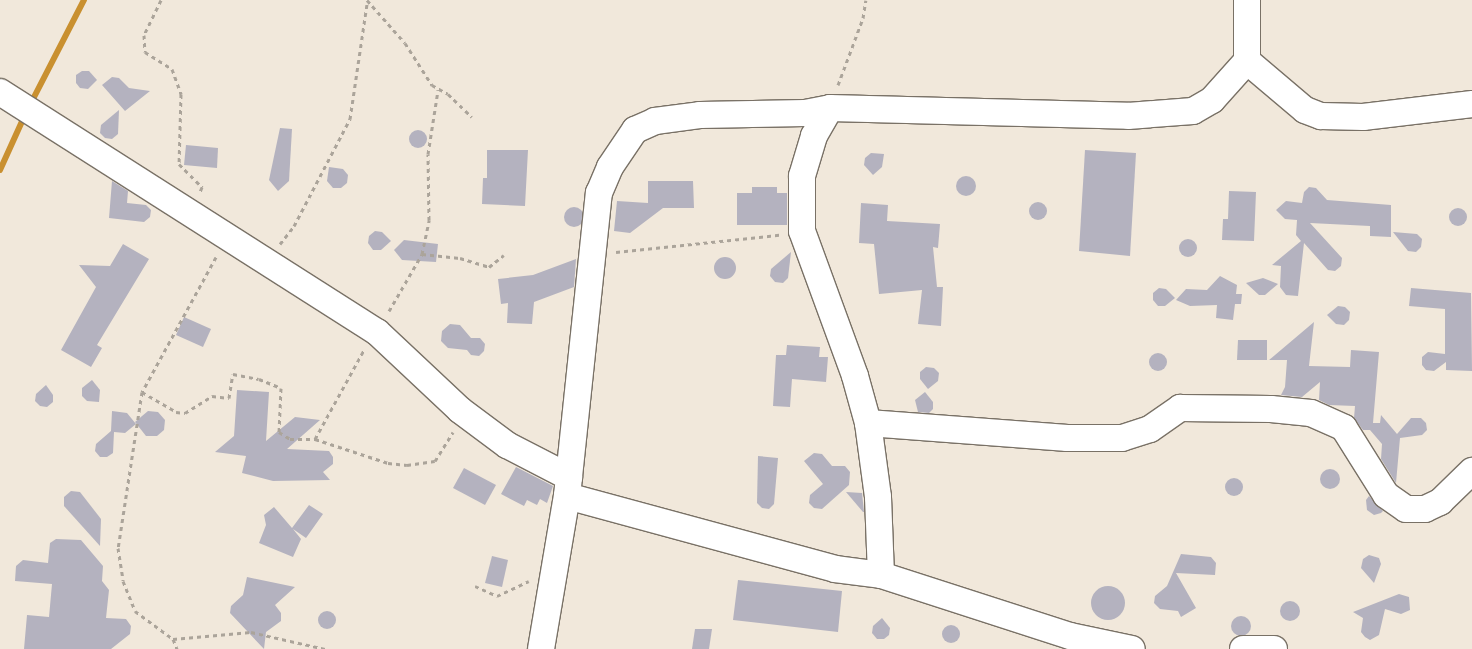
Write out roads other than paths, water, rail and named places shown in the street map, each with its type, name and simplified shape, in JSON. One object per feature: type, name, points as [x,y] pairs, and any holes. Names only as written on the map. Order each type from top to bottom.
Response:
[{"type":"street","points":[[541,649],[553,564],[568,487],[595,254],[600,193],[610,167],[635,130],[655,121],[700,115],[804,113],[830,108],[1128,116],[1193,111],[1212,100],[1247,62],[1247,0]]},
{"type":"street","points":[[1247,62],[1305,110],[1321,116],[1363,117],[1472,104]]},
{"type":"street","points":[[0,92],[172,200],[191,216],[377,332],[395,346],[460,410],[568,487],[835,569],[881,574],[1070,636],[1132,649]]},
{"type":"street","points":[[830,108],[814,136],[802,176],[802,231],[855,376],[868,423],[878,498],[881,574]]},
{"type":"street","points":[[868,423],[1041,436],[1122,438],[1150,430],[1180,408],[1311,412],[1344,428],[1386,495],[1406,509],[1425,509],[1440,502],[1472,472]]},
{"type":"street","points":[[1243,649],[1274,649]]},
{"type":"waterway","points":[[31,103],[84,0]]},
{"type":"waterway","points":[[0,170],[25,115]]}]
